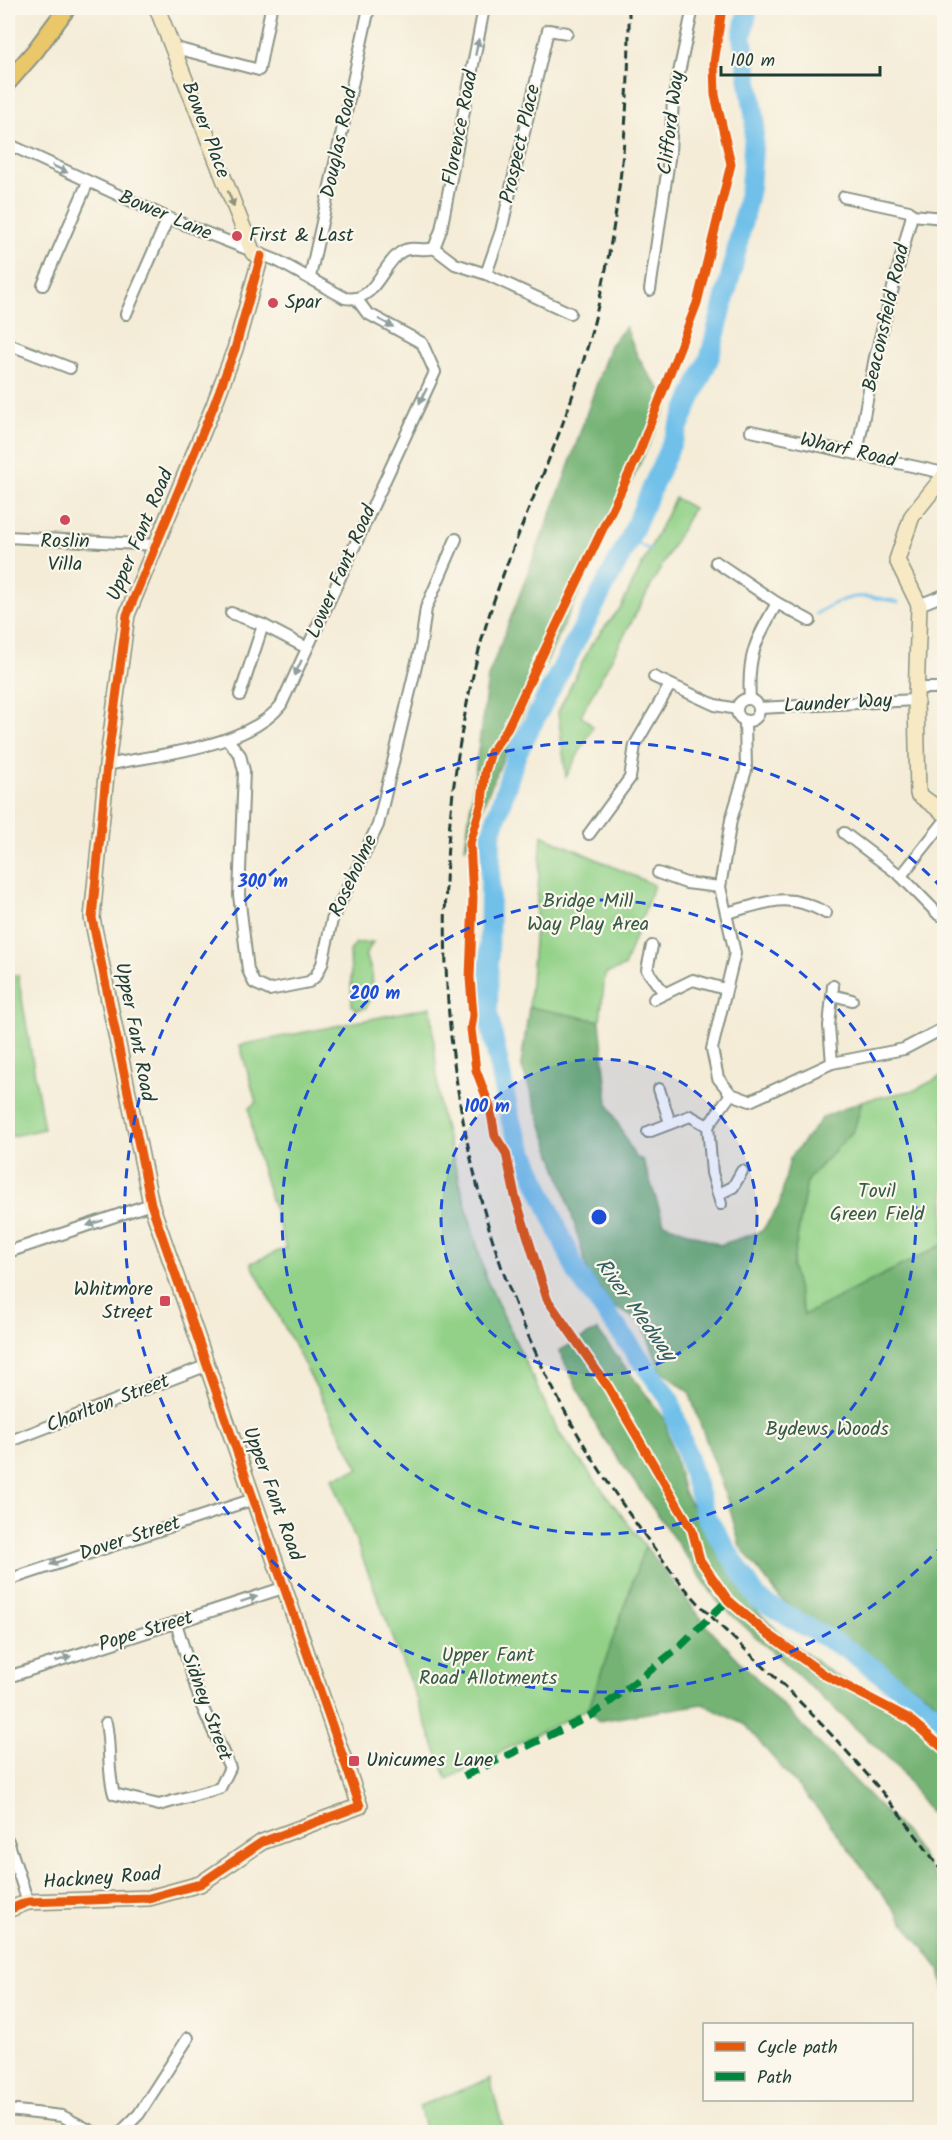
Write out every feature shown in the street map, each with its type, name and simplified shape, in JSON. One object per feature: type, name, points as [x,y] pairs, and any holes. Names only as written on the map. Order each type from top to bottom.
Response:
[{"type":"main road","points":[[8,82],[67,8]]},
{"type":"street","name":"Bower Place","points":[[157,8],[257,254]]},
{"type":"street","points":[[172,46],[259,70],[271,8]]},
{"type":"street","name":"Douglas Road","points":[[310,277],[369,8]]},
{"type":"street","name":"Florence Road","points":[[434,248],[441,230],[484,8]]},
{"type":"street","name":"Clifford Way","points":[[650,290],[670,152],[673,100],[693,8]]},
{"type":"street","name":"Prospect Place","points":[[486,274],[501,231],[548,30],[567,33]]},
{"type":"street","name":"Bower Lane","points":[[8,144],[168,218],[310,277],[345,297],[356,298]]},
{"type":"street","points":[[43,285],[88,182]]},
{"type":"street","points":[[844,197],[909,211],[912,214],[945,218]]},
{"type":"street","name":"Beaconsfield Road","points":[[857,454],[875,357],[912,214]]},
{"type":"street","points":[[126,314],[168,218]]},
{"type":"street","points":[[356,298],[367,294],[400,252],[414,248],[434,248],[440,255],[455,264],[486,274],[570,313]]},
{"type":"street","name":"Upper Fant Road","points":[[257,254],[235,349],[125,622],[107,765],[92,918],[151,1204],[286,1587],[360,1806]]},
{"type":"street","name":"Lower Fant Road","points":[[107,765],[227,740],[247,732],[276,712],[435,372],[422,343],[367,313],[356,298]]},
{"type":"street","points":[[8,344],[70,368]]},
{"type":"street","name":"Wharf Road","points":[[751,431],[945,474]]},
{"type":"street","points":[[945,474],[912,516],[897,560],[919,605],[918,794],[945,813]]},
{"type":"street","points":[[8,537],[157,546]]},
{"type":"street","name":"Roseholme","points":[[227,740],[240,755],[244,771],[239,895],[248,970],[254,983],[268,990],[309,982],[316,976],[322,964],[332,920],[378,825],[421,645],[426,608],[456,539]]},
{"type":"street","points":[[716,562],[777,603],[810,621]]},
{"type":"street","points":[[919,605],[945,595]]},
{"type":"street","points":[[777,603],[755,642],[748,673],[750,699],[740,702],[737,709],[739,717],[746,721],[746,770],[731,820],[720,887],[728,913],[735,953],[712,1049],[718,1078],[731,1094],[750,1101],[832,1063],[904,1049],[945,1028]]},
{"type":"street","points":[[231,613],[263,625],[307,648]]},
{"type":"street","points":[[240,694],[263,625]]},
{"type":"street","points":[[654,677],[715,705],[737,709]]},
{"type":"street","points":[[589,834],[630,778],[635,745],[670,685]]},
{"type":"street","name":"Launder Way","points":[[759,708],[917,694],[945,688]]},
{"type":"street","name":"Launder Way","points":[[746,721],[756,718],[759,708],[756,702],[750,699]]},
{"type":"street","points":[[901,876],[945,822]]},
{"type":"street","points":[[844,833],[901,876],[939,915]]},
{"type":"street","points":[[658,873],[686,884],[720,887]]},
{"type":"street","points":[[728,913],[782,898],[806,902],[826,913]]},
{"type":"street","points":[[652,946],[647,970],[664,993]]},
{"type":"street","points":[[654,999],[693,980],[725,989]]},
{"type":"street","points":[[832,1063],[829,1026],[832,991],[852,1000]]},
{"type":"street","points":[[659,1089],[670,1123]]},
{"type":"street","points":[[731,1094],[708,1126],[712,1173],[720,1199],[733,1187],[742,1171]]},
{"type":"street","points":[[648,1132],[690,1116],[708,1126]]},
{"type":"street","points":[[8,1252],[151,1204]]},
{"type":"street","name":"Charlton Street","points":[[8,1442],[207,1365]]},
{"type":"street","name":"Dover Street","points":[[8,1580],[254,1499]]},
{"type":"street","name":"Pope Street","points":[[8,1677],[286,1587]]},
{"type":"street","name":"Sidney Street","points":[[106,1723],[111,1746],[108,1773],[114,1794],[159,1805],[220,1788],[230,1768],[201,1704],[176,1623]]},
{"type":"street","name":"Hackney Road","points":[[8,1910],[28,1902],[149,1898],[200,1884],[262,1842],[360,1806]]},
{"type":"street","points":[[8,1841],[28,1902]]},
{"type":"street","points":[[121,2133],[139,2114],[188,2038]]},
{"type":"street","points":[[8,2110],[62,2116],[93,2133]]},
{"type":"green space","points":[[626,327],[643,366],[670,399],[521,716],[465,848],[488,677],[566,474],[610,345]]},
{"type":"green space","points":[[675,498],[693,508],[581,715],[593,727],[566,777],[558,712],[591,645],[621,607]]},
{"type":"green space","name":"Bridge Mill Way Play Area","points":[[542,835],[654,885],[624,967],[605,974],[600,1021],[529,1007]]},
{"type":"green space","points":[[373,942],[365,956],[371,969],[373,982],[371,994],[366,1008],[357,1010],[352,1006],[350,951],[356,943]]},
{"type":"green space","points":[[18,975],[44,1129],[8,1137],[8,976]]},
{"type":"green space","name":"Upper Fant Road Allotments","points":[[431,1007],[440,1111],[486,1279],[559,1433],[645,1546],[589,1708],[447,1779],[332,1478],[359,1469],[251,1263],[286,1248],[255,1147],[249,1108],[256,1102],[240,1045]]},
{"type":"green space","name":"Bydews Woods","points":[[529,1007],[600,1021],[608,1104],[635,1157],[643,1160],[664,1223],[720,1245],[762,1231],[779,1206],[790,1158],[823,1117],[862,1101],[854,1130],[807,1180],[792,1268],[804,1315],[944,1244],[944,1707],[853,1645],[809,1620],[781,1599],[740,1546],[728,1502],[689,1392],[660,1369],[642,1322],[614,1307],[588,1273],[565,1191],[521,1065]]},
{"type":"green space","name":"Tovil Green Field","points":[[944,1075],[944,1244],[804,1315],[792,1268],[807,1180],[854,1130],[862,1101],[915,1090]]},
{"type":"green space","points":[[597,1330],[664,1418],[684,1493],[755,1609],[783,1636],[833,1674],[912,1717],[944,1741],[942,1829],[898,1767],[719,1603],[599,1431],[559,1351]]},
{"type":"green space","points":[[645,1546],[711,1631],[907,1835],[944,1890],[944,1990],[940,1970],[827,1820],[745,1725],[703,1704],[598,1721],[589,1708]]},
{"type":"green space","points":[[490,2079],[504,2132],[426,2132],[419,2106]]},
{"type":"waterway","name":"River Medway","points":[[748,8],[742,37],[755,120],[750,188],[710,356],[629,540],[517,753],[491,835],[488,1012],[511,1122],[578,1275],[669,1398],[706,1517],[758,1599],[851,1652],[944,1721]]},
{"type":"waterway","points":[[629,540],[651,550]]},
{"type":"waterway","points":[[816,614],[837,602],[855,597],[898,602]]},
{"type":"railway","points":[[629,8],[629,58],[622,158],[616,208],[598,306],[570,403],[509,558],[487,622],[478,654],[459,751],[448,850],[446,949],[452,1048],[468,1146],[493,1242],[528,1335],[572,1424],[608,1483],[689,1593],[717,1623],[792,1694],[853,1758],[910,1827],[944,1875]]},
{"type":"marked path","points":[[464,1776],[594,1714],[675,1651],[728,1600]]},
{"type":"cycle path","points":[[722,8],[714,63],[715,95],[731,164],[697,303],[639,453],[506,731],[491,752],[485,772],[482,802],[470,843],[473,897],[471,1029],[476,1070],[490,1107],[495,1136],[506,1153],[515,1196],[547,1299],[608,1387],[692,1530],[700,1560],[728,1600],[764,1631],[825,1675],[908,1718],[944,1749]]},
{"type":"cycle path","points":[[8,1910],[28,1902],[149,1898],[200,1884],[262,1842],[360,1806],[151,1204],[92,918],[107,765],[127,615],[235,349],[261,256]]},
{"type":"place","name":"First & Last","points":[[237,236]]},
{"type":"place","name":"Spar","points":[[273,303]]},
{"type":"place","name":"Roslin Villa","points":[[65,520]]},
{"type":"place","name":"Whitmore Street","points":[[165,1301]]},
{"type":"place","name":"Unicumes Lane","points":[[354,1761]]}]
